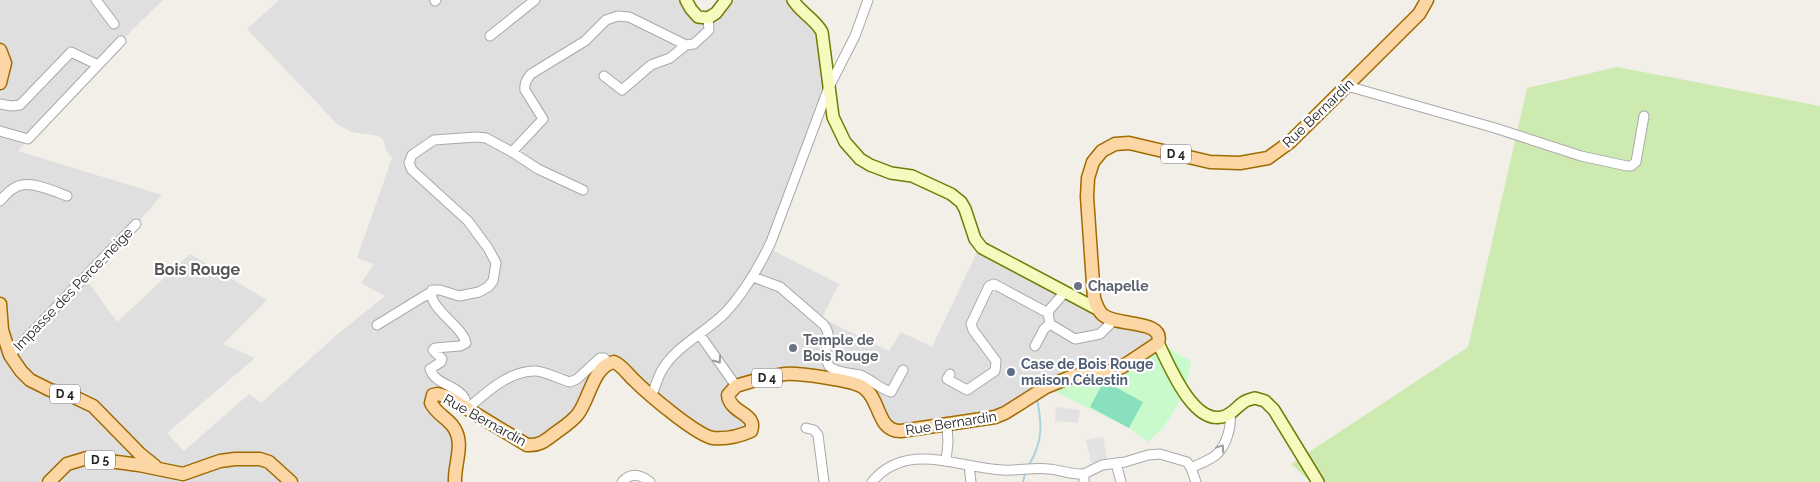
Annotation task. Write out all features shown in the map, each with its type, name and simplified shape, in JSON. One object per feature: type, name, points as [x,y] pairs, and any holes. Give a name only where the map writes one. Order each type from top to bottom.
[{"type":"main road","name":"Rue Bernardin","points":[[1099,310],[1094,298],[1087,197],[1088,178],[1093,162],[1102,151],[1115,144],[1129,143],[1210,162],[1240,163],[1268,158],[1290,142],[1347,86],[1419,14],[1427,0]]},
{"type":"main road","points":[[0,50],[6,63],[0,83]]},
{"type":"main road","name":"D 4","points":[[0,304],[2,330],[10,355],[21,371],[30,380],[50,390],[72,396],[93,406],[139,460],[184,474],[220,461],[260,459],[270,462],[291,482]]},
{"type":"main road","points":[[1099,310],[1106,317],[1114,320],[1157,330],[1160,337],[1158,343]]},
{"type":"main road","name":"Rue Bernardin","points":[[736,386],[787,374],[853,382],[865,388],[873,397],[884,424],[892,431],[902,432],[995,417],[1005,413],[1051,384],[1072,376],[1113,371],[1122,367],[1158,343]]},
{"type":"main road","name":"D 4","points":[[608,363],[614,362],[620,365],[633,379],[676,416],[711,437],[720,438],[746,433],[751,431],[753,427],[752,421],[731,406],[728,401],[728,395],[736,386]]},
{"type":"main road","name":"Rue Bernardin","points":[[455,482],[454,471],[460,447],[458,437],[455,429],[434,409],[431,403],[433,395],[438,394],[448,397],[527,445],[535,446],[576,416],[583,406],[598,373],[608,363]]},
{"type":"main road","name":"D 5","points":[[49,482],[68,464],[87,458],[139,460]]},
{"type":"street","points":[[96,0],[114,24]]},
{"type":"street","points":[[490,36],[535,0]]},
{"type":"street","points":[[686,0],[698,17],[708,18],[716,13],[726,0]]},
{"type":"street","points":[[793,0],[797,7],[822,32],[833,118],[846,142],[860,159],[882,171],[912,176],[952,194],[965,209],[975,239],[982,248],[1099,310]]},
{"type":"street","points":[[652,395],[663,368],[679,350],[725,313],[753,277],[768,249],[829,87],[855,36],[868,0]]},
{"type":"street","points":[[512,152],[543,119],[525,90],[526,79],[585,41],[606,20],[618,16],[629,17],[686,45]]},
{"type":"street","points":[[604,76],[622,90],[651,65],[670,58],[686,45],[694,44],[709,30],[708,18]]},
{"type":"street","points":[[0,131],[28,139],[120,42]]},
{"type":"street","points":[[0,104],[20,105],[71,52],[98,64]]},
{"type":"street","points":[[1347,86],[1495,128],[1581,156],[1627,166],[1631,166],[1636,162],[1644,116]]},
{"type":"street","points":[[378,325],[432,290],[435,289],[459,296],[479,292],[488,287],[493,281],[496,263],[488,248],[468,221],[412,170],[409,163],[412,155],[434,140],[486,138],[538,169],[583,190]]},
{"type":"street","points":[[0,201],[22,184],[38,186],[68,196]]},
{"type":"street","name":"Impasse des Perce-neige","points":[[10,355],[136,224]]},
{"type":"street","points":[[753,277],[780,287],[818,317],[828,331],[826,361],[830,367],[837,371],[867,378],[891,392],[903,370]]},
{"type":"street","points":[[950,374],[947,379],[967,390],[995,371],[996,361],[973,330],[971,324],[989,286],[994,284],[1048,314]]},
{"type":"street","points":[[431,292],[431,297],[465,338],[466,342],[460,346],[435,348],[433,350],[442,359],[441,362],[432,366],[430,369],[431,373],[442,382],[461,392],[465,399],[465,406]]},
{"type":"street","points":[[1065,292],[1050,308],[1048,314],[1050,324],[1076,339],[1100,334],[1114,320]]},
{"type":"street","points":[[1035,346],[1044,329],[1050,324]]},
{"type":"street","points":[[700,335],[736,386]]},
{"type":"street","points":[[1158,343],[1185,393],[1199,412],[1209,417],[1221,418],[1230,414],[1244,402],[1255,398],[1265,401],[1274,410],[1318,482]]},
{"type":"street","points":[[465,406],[506,379],[524,372],[543,372],[570,382],[600,358],[604,358],[608,363]]},
{"type":"street","points":[[1192,468],[1216,455],[1224,444],[1231,421],[1230,414]]},
{"type":"street","points":[[946,425],[948,442],[946,461]]},
{"type":"street","points":[[806,428],[814,430],[818,435],[824,482]]},
{"type":"street","points":[[872,482],[885,470],[902,461],[911,459],[946,461],[969,466],[1010,470],[1049,469],[1084,478],[1099,465],[1136,460],[1148,455],[1160,454],[1187,462],[1192,468],[1196,482]]},
{"type":"street","points":[[1116,463],[1121,482]]},
{"type":"street","points":[[969,466],[971,482]]},
{"type":"street","points":[[622,482],[626,477],[638,475],[650,482]]},
{"type":"shaded area","points":[[0,0],[163,0],[132,30],[18,151],[162,195],[87,280],[117,322],[190,254],[267,300],[223,344],[255,358],[167,433],[184,451],[249,394],[261,403],[339,333],[385,296],[361,283],[374,264],[357,258],[392,158],[386,150],[384,141],[379,136],[352,132],[338,125],[247,29],[279,0],[686,0],[708,18],[726,0],[793,0],[819,27],[829,87],[768,248],[839,284],[822,318],[889,351],[901,332],[932,347],[980,246],[1160,337],[1122,367],[1086,373],[1005,413],[895,432],[865,388],[787,374],[728,395],[753,427],[711,437],[609,363],[583,406],[535,446],[463,405],[432,399],[455,429],[455,482],[0,482]]},
{"type":"shaded area","points":[[1056,407],[1080,410],[1078,423],[1055,421]]},
{"type":"shaded area","points":[[1103,437],[1107,459],[1091,463],[1086,440]]},
{"type":"green space","points":[[1617,67],[1820,106],[1820,482],[1311,482],[1291,464],[1468,347],[1527,88]]},
{"type":"green space","points":[[1158,343],[1191,361],[1185,393],[1163,428],[1148,442],[1131,429],[1046,387],[1113,371]]},
{"type":"green space","points":[[1104,381],[1143,402],[1129,428],[1090,407]]},
{"type":"waterway","points":[[1030,463],[1037,447],[1040,432],[1037,399]]},
{"type":"waterway","points":[[1023,482],[1025,474]]},
{"type":"place","name":"Chapelle","points":[[1078,286]]},
{"type":"place","name":"Temple de Bois Rouge","points":[[793,348]]},
{"type":"place","name":"Case de Bois Rouge maison Célestin","points":[[1011,372]]},
{"type":"district","name":"Bois Rouge","points":[[197,269]]}]
